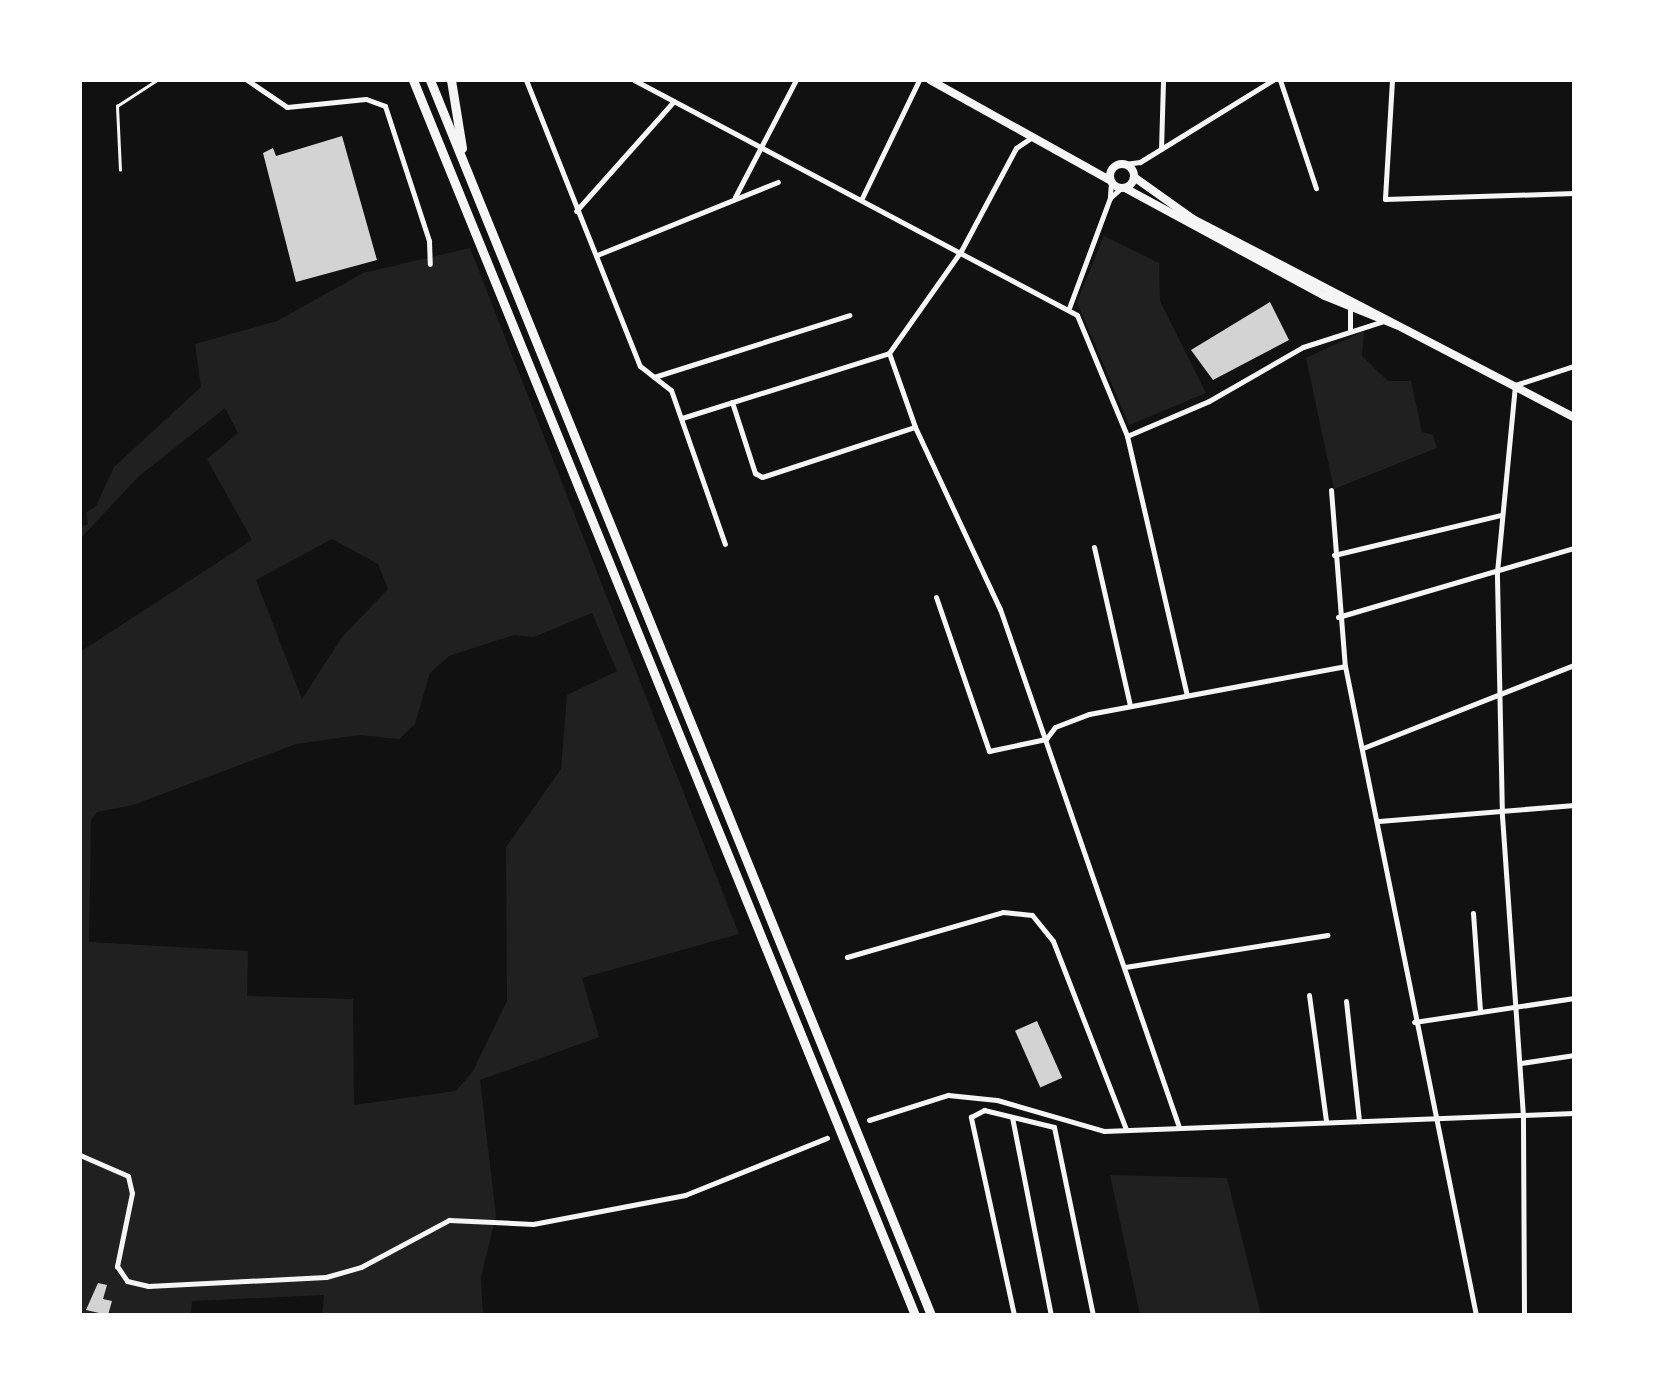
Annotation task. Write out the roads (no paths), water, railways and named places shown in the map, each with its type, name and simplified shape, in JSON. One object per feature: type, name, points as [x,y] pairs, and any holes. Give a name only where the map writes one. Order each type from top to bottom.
[{"type":"highway","points":[[413,80],[915,1315]]},
{"type":"highway","points":[[430,80],[931,1315]]},
{"type":"highway","points":[[452,80],[465,166]]},
{"type":"main road","points":[[930,80],[1350,308],[1400,326]]},
{"type":"main road","points":[[1093,166],[1112,168],[1124,164],[1193,219],[1574,417]]},
{"type":"main road","points":[[1110,181],[1112,168]]},
{"type":"main road","points":[[1123,188],[1133,175]]},
{"type":"street","points":[[247,80],[287,106],[366,99],[385,106],[429,241],[430,264]]},
{"type":"street","points":[[526,80],[640,366],[672,390],[724,544]]},
{"type":"street","points":[[634,80],[1069,308],[1126,436],[1187,695]]},
{"type":"street","points":[[734,199],[796,80]]},
{"type":"street","points":[[861,199],[919,80]]},
{"type":"street","points":[[1161,150],[1163,80]]},
{"type":"street","points":[[1124,164],[1140,162],[1272,80]]},
{"type":"street","points":[[1280,80],[1316,188]]},
{"type":"street","points":[[1392,80],[1385,199],[1574,193]]},
{"type":"street","points":[[576,210],[674,101]]},
{"type":"street","points":[[682,418],[889,353],[961,251],[1016,148],[1036,136]]},
{"type":"street","points":[[1133,175],[1140,162]]},
{"type":"street","points":[[1069,308],[1110,198],[1110,181]]},
{"type":"street","points":[[597,255],[778,182]]},
{"type":"street","points":[[1110,198],[1123,188]]},
{"type":"street","points":[[1350,308],[1350,331]]},
{"type":"street","points":[[651,378],[848,315]]},
{"type":"street","points":[[1126,436],[1350,331],[1382,322]]},
{"type":"street","points":[[889,353],[915,427],[975,554],[1046,738],[1179,1127]]},
{"type":"street","points":[[1524,1315],[1523,1116],[1502,809],[1497,572],[1500,515],[1514,385],[1574,366]]},
{"type":"street","points":[[732,402],[755,473],[762,477],[915,427]]},
{"type":"street","points":[[1330,490],[1344,666],[1379,821],[1414,1022],[1476,1315]]},
{"type":"street","points":[[1334,555],[1500,515]]},
{"type":"street","points":[[1094,546],[1130,706]]},
{"type":"street","points":[[1338,617],[1574,548]]},
{"type":"street","points":[[936,597],[984,749],[1007,752],[1046,738],[1055,727],[1130,706],[1344,666]]},
{"type":"street","points":[[1362,748],[1574,665]]},
{"type":"street","points":[[1379,821],[1574,805]]},
{"type":"street","points":[[846,957],[1003,912],[1032,915],[1053,941],[1126,1130]]},
{"type":"street","points":[[1473,913],[1480,1011]]},
{"type":"street","points":[[1124,968],[1328,935]]},
{"type":"street","points":[[1309,995],[1326,1120]]},
{"type":"street","points":[[1414,1022],[1574,998]]},
{"type":"street","points":[[1346,1001],[1359,1121]]},
{"type":"street","points":[[1520,1063],[1574,1055]]},
{"type":"street","points":[[869,1120],[948,1095],[997,1100],[1056,1124]]},
{"type":"street","points":[[1014,1315],[971,1118],[979,1110],[1056,1124],[1126,1130],[1574,1113]]},
{"type":"street","points":[[1012,1117],[1052,1315]]},
{"type":"street","points":[[1056,1124],[1093,1315]]},
{"type":"street","points":[[80,1155],[128,1176],[132,1193],[117,1266],[121,1277],[148,1286],[326,1277],[361,1267],[449,1220],[533,1224],[685,1195],[827,1138]]},
{"type":"lane","points":[[120,170],[117,106],[157,80]]}]
